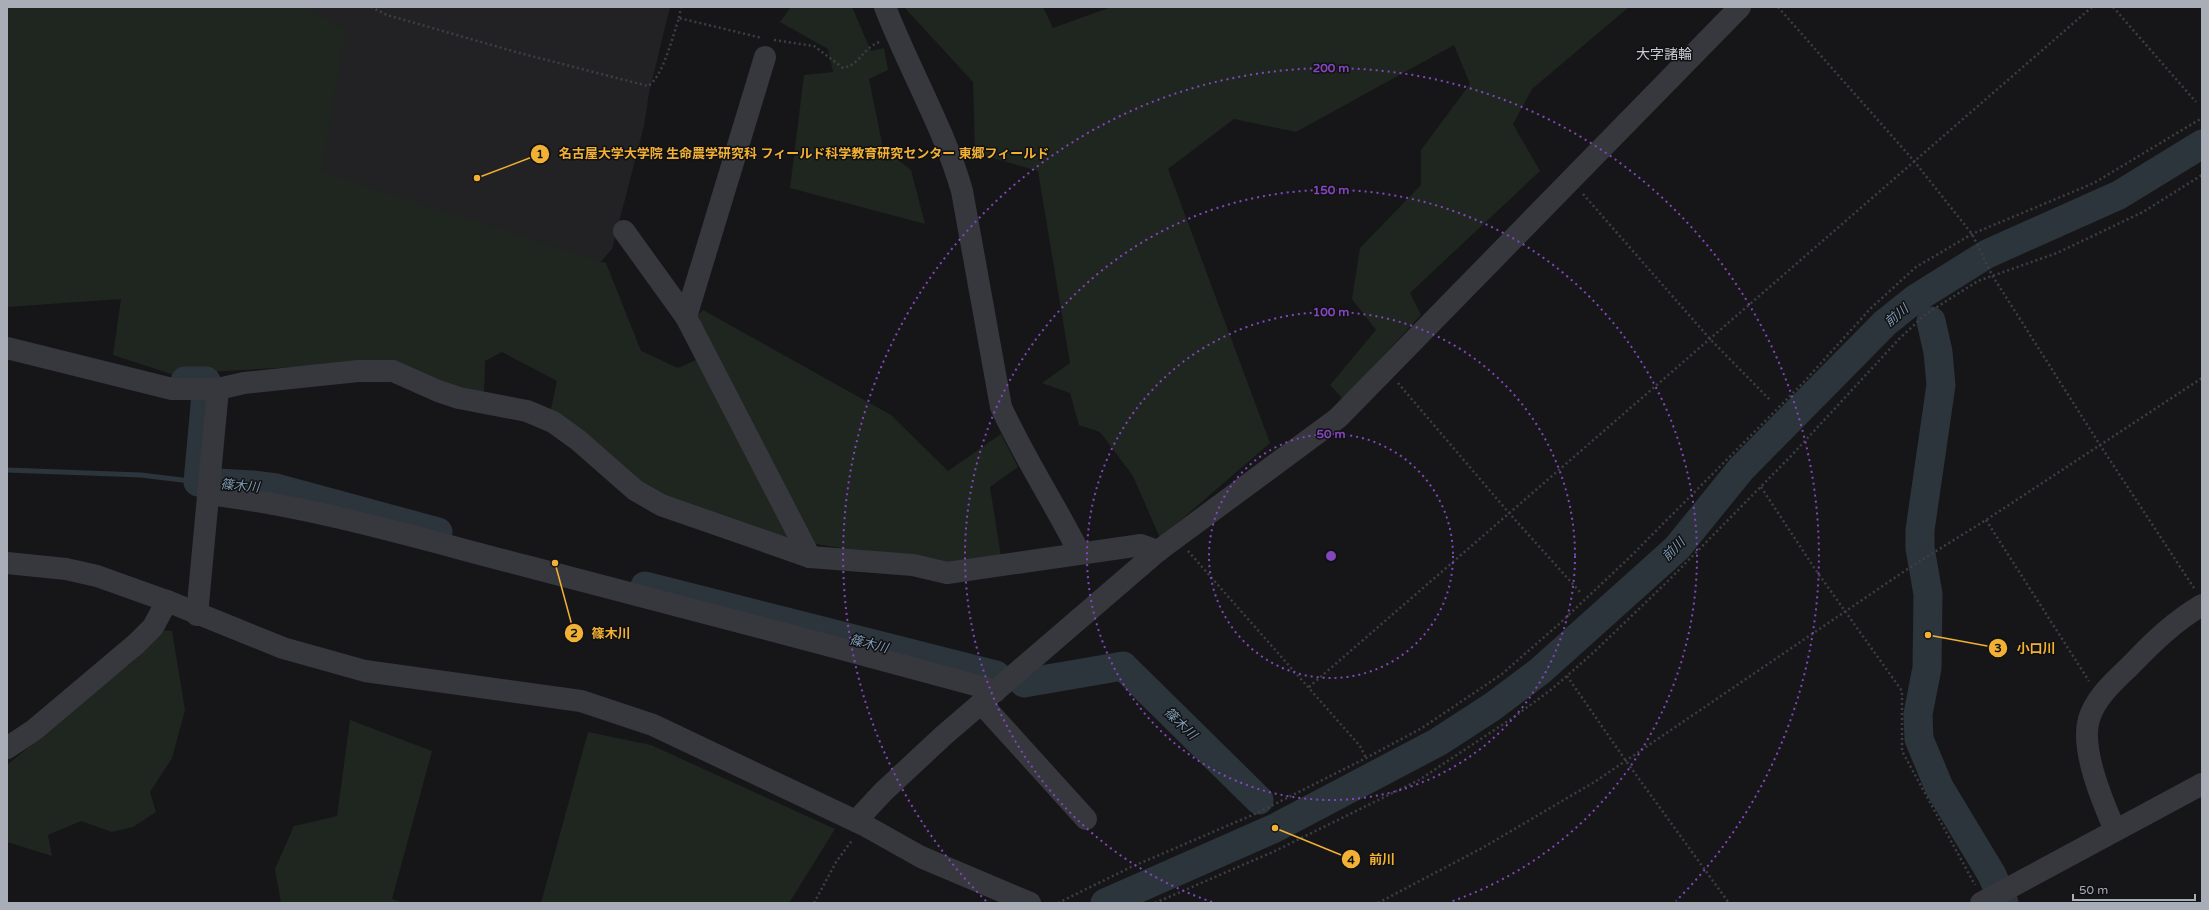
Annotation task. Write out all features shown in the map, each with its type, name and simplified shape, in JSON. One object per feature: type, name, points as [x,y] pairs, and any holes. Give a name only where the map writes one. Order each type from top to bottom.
[{"type":"street","points":[[885,7],[896,36],[954,162],[962,191],[1001,406],[1013,432],[1056,507],[1079,552]]},
{"type":"street","points":[[860,823],[883,792],[988,698],[1158,551],[1338,418],[1740,7]]},
{"type":"street","points":[[686,317],[765,57]]},
{"type":"street","points":[[624,231],[686,317],[810,557]]},
{"type":"street","points":[[7,348],[172,389],[218,389],[244,383],[358,371],[393,371],[438,391],[459,398],[527,411],[553,422],[578,440],[634,490],[661,505],[810,557],[913,565],[947,573],[1043,560],[1079,552],[1141,545],[1158,551]]},
{"type":"street","points":[[197,615],[202,539],[218,389]]},
{"type":"street","points":[[208,494],[257,500],[486,556],[986,688],[988,698],[1086,819]]},
{"type":"street","points":[[7,563],[66,569],[97,576],[167,601],[197,615],[283,648],[365,671],[581,701],[653,725],[860,823],[921,856],[1030,903]]},
{"type":"street","points":[[2115,830],[2102,799],[2089,752],[2089,719],[2102,695],[2150,645],[2200,599]]},
{"type":"street","points":[[7,748],[34,730],[136,644],[153,627],[167,601]]},
{"type":"street","points":[[1983,902],[2202,784]]},
{"type":"path","points":[[371,7],[387,15],[516,52],[648,86],[654,83],[661,69],[679,18],[681,7]]},
{"type":"path","points":[[1778,7],[1914,160],[1972,234],[1992,275],[2200,599]]},
{"type":"path","points":[[1309,687],[2092,7]]},
{"type":"path","points":[[2113,7],[2196,102]]},
{"type":"path","points":[[679,18],[724,30],[814,46],[844,68],[852,66],[858,61],[869,46],[896,36]]},
{"type":"path","points":[[1058,903],[1129,868],[1257,813],[1422,728],[1513,664],[1630,557],[1802,384],[1871,308],[1896,283],[1916,267],[1972,234],[2094,183],[2202,118]]},
{"type":"path","points":[[1155,903],[1275,850],[1419,780],[1514,717],[1567,676],[1668,580],[1761,487],[1899,339],[1926,314],[1978,281],[2057,253],[2143,212],[2202,175]]},
{"type":"path","points":[[1571,180],[1710,339],[1770,401]]},
{"type":"path","points":[[1386,369],[1509,513],[1580,592]]},
{"type":"path","points":[[1378,903],[1491,843],[1626,761],[1912,566],[1986,520],[2202,378]]},
{"type":"path","points":[[1761,487],[1815,569],[1847,611],[1902,691],[1902,752],[1983,902]]},
{"type":"path","points":[[1986,520],[2094,689],[2102,695]]},
{"type":"path","points":[[1177,538],[1360,746],[1366,758]]},
{"type":"path","points":[[1567,676],[1626,761],[1729,903]]},
{"type":"path","points":[[814,903],[836,862],[860,823]]},
{"type":"shaded area","points":[[7,7],[304,7],[346,29],[322,172],[606,263],[641,351],[678,368],[709,354],[692,321],[703,310],[891,415],[948,471],[1001,434],[1018,467],[990,487],[1001,557],[948,566],[763,535],[652,492],[551,409],[557,381],[502,352],[485,361],[484,394],[438,384],[386,362],[171,374],[113,355],[121,299],[7,307]]},
{"type":"shaded area","points":[[160,7],[670,7],[649,93],[644,126],[612,249],[583,282],[326,206],[320,150]]},
{"type":"shaded area","points":[[791,7],[852,7],[871,51],[884,48],[888,70],[869,79],[883,148],[911,170],[925,224],[790,188],[804,75],[833,72],[828,49],[780,22]]},
{"type":"shaded area","points":[[904,7],[1043,7],[1053,28],[1111,7],[1629,7],[1532,89],[1513,124],[1540,171],[1410,293],[1421,315],[1343,399],[1330,385],[1376,330],[1352,299],[1360,248],[1421,185],[1421,150],[1470,84],[1454,45],[1296,132],[1234,119],[1168,169],[1270,443],[1160,538],[1133,476],[1100,432],[1079,425],[1070,393],[1042,383],[1070,363],[1038,171],[975,153],[973,82]]},
{"type":"shaded area","points":[[159,630],[172,631],[185,710],[172,758],[150,792],[156,812],[133,827],[112,832],[81,821],[48,835],[52,856],[7,842],[7,765],[137,658]]},
{"type":"shaded area","points":[[350,720],[432,751],[392,899],[404,903],[281,903],[275,869],[294,826],[337,816]]},
{"type":"shaded area","points":[[588,732],[651,745],[835,829],[789,903],[541,903]]},
{"type":"waterway","name":"前川","points":[[1105,903],[1275,828],[1438,742],[1492,707],[1540,671],[1677,548],[1741,469],[1885,323],[1915,299],[1987,254],[2119,195],[2202,144]]},
{"type":"waterway","points":[[1931,321],[1938,352],[1941,385],[1920,530],[1920,548],[1928,594],[1927,668],[1918,714],[1919,739],[1939,787],[1992,875],[2004,903]]},
{"type":"waterway","name":"篠木川","points":[[185,381],[206,381],[207,383],[198,482],[253,485],[276,488],[438,532]]},
{"type":"waterway","points":[[7,470],[141,475],[198,482]]},
{"type":"waterway","name":"篠木川","points":[[645,586],[996,675]]},
{"type":"waterway","name":"篠木川","points":[[1024,683],[1123,666],[1259,800]]},
{"type":"place","name":"名古屋大学大学院 生命農学研究科 フィールド科学教育研究センター 東郷フィールド","points":[[477,178]]},
{"type":"place","name":"篠木川","points":[[555,563]]},
{"type":"place","name":"小口川","points":[[1928,635]]},
{"type":"place","name":"前川","points":[[1275,828]]},
{"type":"district","name":"大字諸輪","points":[[1664,54]]}]
